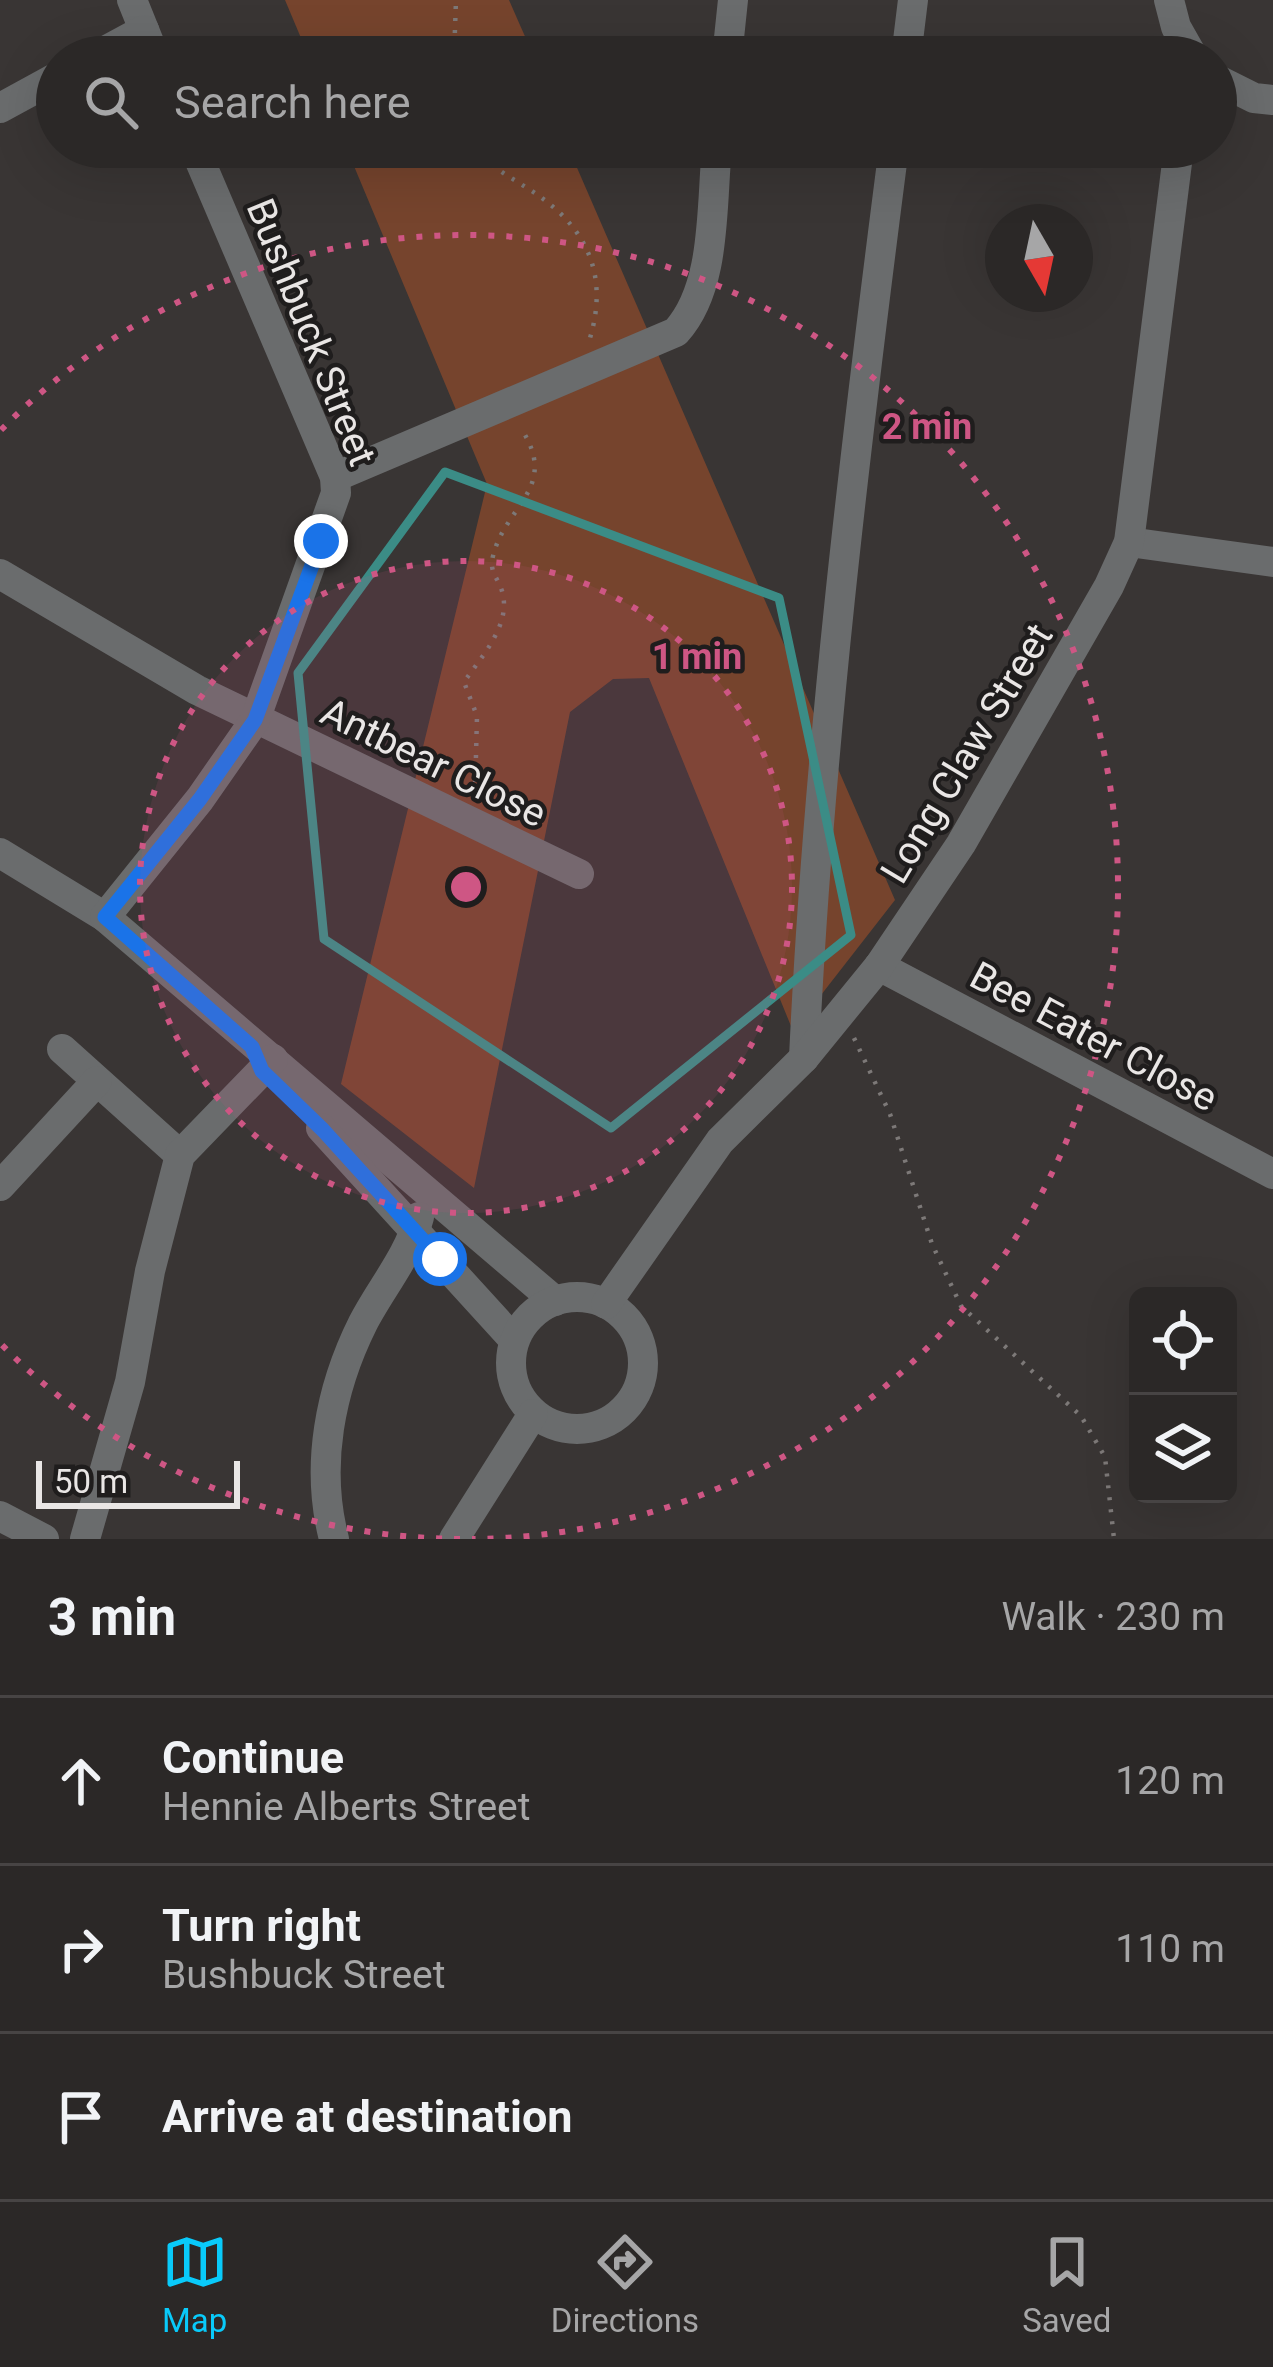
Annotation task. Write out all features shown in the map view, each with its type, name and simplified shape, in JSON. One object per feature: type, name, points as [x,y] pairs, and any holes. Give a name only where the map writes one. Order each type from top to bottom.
[{"type":"street","points":[[132,0],[147,36]]},
{"type":"street","points":[[730,36],[734,0]]},
{"type":"street","points":[[909,36],[913,0]]},
{"type":"street","points":[[1169,0],[1183,36]]},
{"type":"street","points":[[0,108],[36,88]]},
{"type":"street","points":[[1237,90],[1273,100]]},
{"type":"street","name":"Bushbuck Street","points":[[105,917],[200,799],[255,720],[325,530],[335,477],[203,168]]},
{"type":"street","points":[[335,477],[671,336],[693,311],[702,286],[715,168]]},
{"type":"street","points":[[804,1058],[810,923],[838,630],[893,168]]},
{"type":"street","name":"Long Claw Street","points":[[606,1304],[720,1141],[804,1058],[879,966],[961,844],[1083,635],[1129,542],[1176,168]]},
{"type":"street","points":[[1129,542],[1273,562]]},
{"type":"street","name":"Antbear Close","points":[[0,574],[255,720],[579,874]]},
{"type":"street","points":[[0,854],[105,917],[262,1059],[555,1301]]},
{"type":"street","name":"Bee Eater Close","points":[[879,966],[1273,1174]]},
{"type":"street","points":[[62,1049],[180,1155]]},
{"type":"street","points":[[85,1539],[130,1382],[150,1271],[180,1155],[262,1059]]},
{"type":"street","points":[[262,1059],[514,1340]]},
{"type":"street","points":[[0,1186],[97,1081]]},
{"type":"street","points":[[334,1539],[326,1460],[332,1406],[362,1325],[416,1232],[425,1194]]},
{"type":"street","points":[[572,1297],[606,1304],[620,1313],[639,1341],[643,1358],[637,1392],[614,1418],[599,1426],[565,1428],[533,1414],[514,1385],[514,1340],[526,1320],[555,1301],[572,1297]]},
{"type":"street","points":[[454,1539],[533,1414]]},
{"type":"street","points":[[0,1516],[44,1539]]},
{"type":"path","points":[[455,36],[456,0]]},
{"type":"path","points":[[497,168],[572,220],[587,248],[599,285],[590,338],[598,368]]},
{"type":"path","points":[[474,827],[477,716],[464,682],[503,620],[502,592],[490,569],[495,548],[534,478],[537,460],[507,405]]},
{"type":"path","points":[[842,1012],[890,1114],[932,1244],[962,1306],[1082,1416],[1105,1456],[1114,1539]]},
{"type":"highlighted area","points":[[445,472],[779,598],[851,935],[611,1128],[324,939],[298,673]]},
{"type":"shaded area","points":[[285,0],[509,0],[525,36],[300,36]]},
{"type":"shaded area","points":[[355,168],[577,168],[895,900],[793,1031],[649,678],[613,679],[570,712],[474,1188],[341,1084],[487,484]]},
{"type":"route","points":[[321,541],[255,720],[200,799],[105,917],[252,1047],[262,1071],[323,1130],[440,1259]]}]
